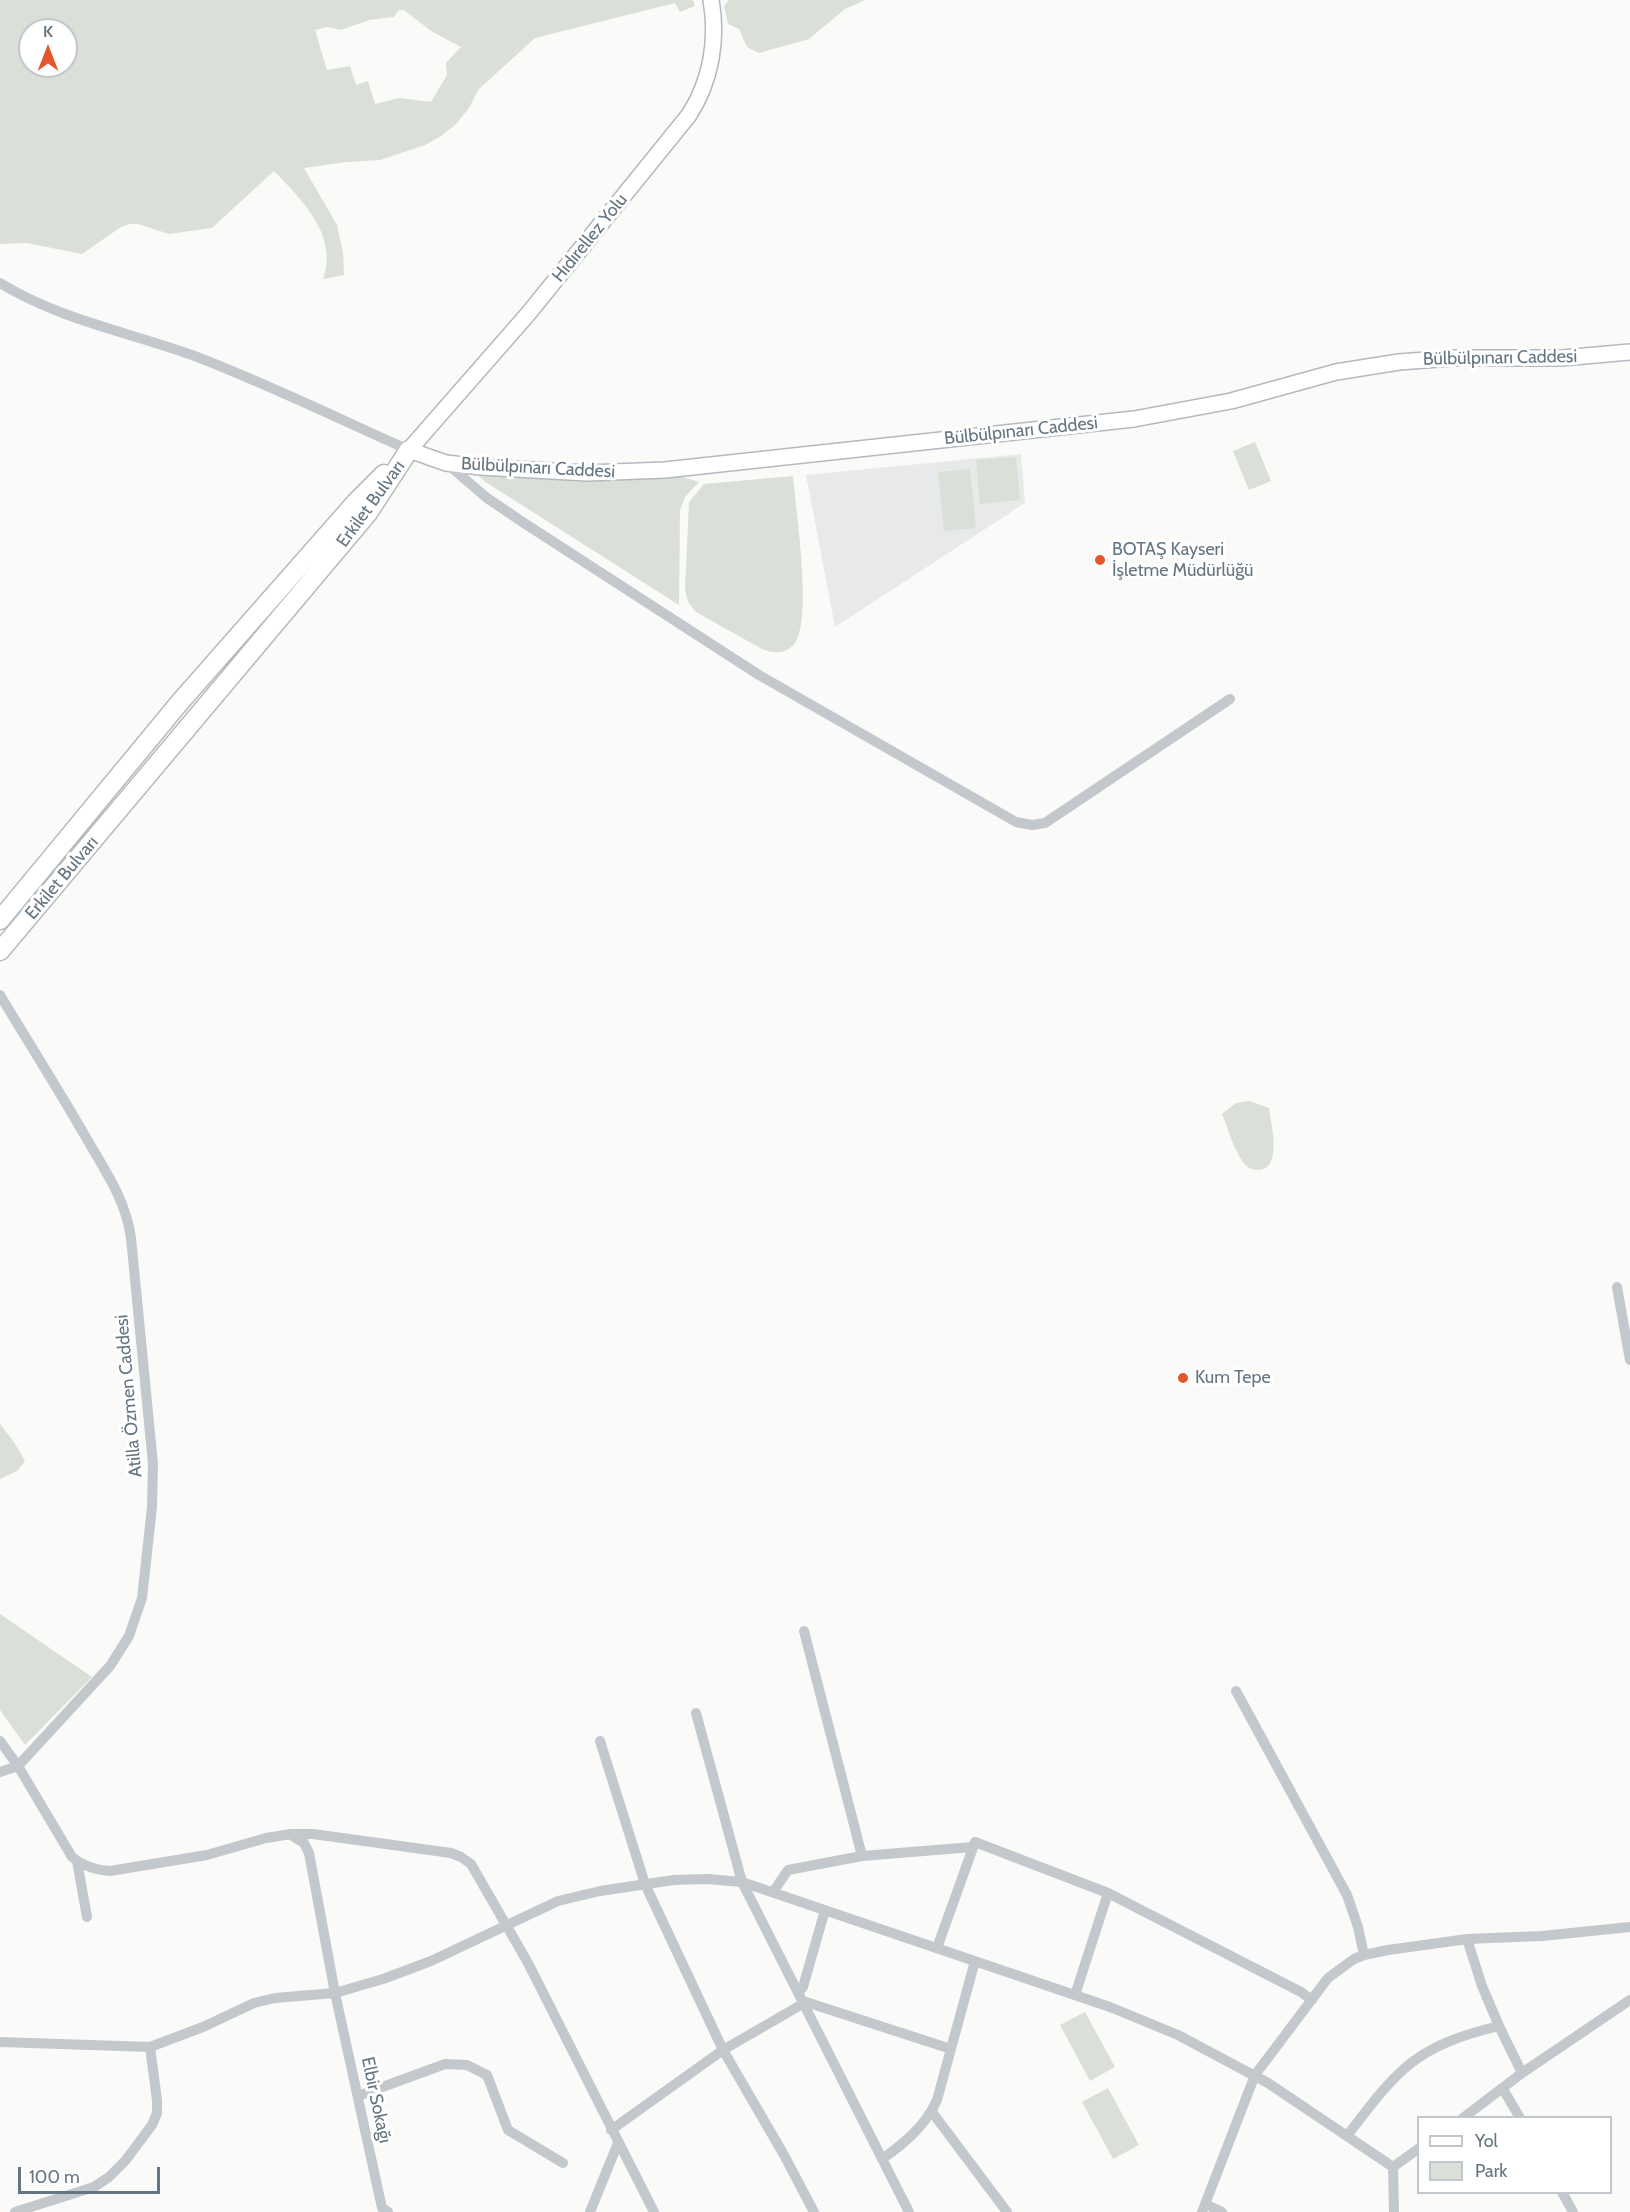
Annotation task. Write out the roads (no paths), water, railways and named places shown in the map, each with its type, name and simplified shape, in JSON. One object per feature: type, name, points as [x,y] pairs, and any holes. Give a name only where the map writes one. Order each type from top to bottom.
[{"type":"main road","name":"Erkilet Bulvarı","points":[[0,920],[180,702],[356,502],[410,450]]},
{"type":"main road","name":"Erkilet Bulvarı","points":[[0,951],[368,513],[410,450]]},
{"type":"street","name":"Hıdırellez Yolu","points":[[410,450],[528,314],[689,115],[703,90],[713,50],[711,0]]},
{"type":"street","points":[[0,283],[52,309],[225,368],[410,450]]},
{"type":"street","name":"Bülbülpınarı Caddesi","points":[[410,450],[446,463],[503,469],[587,473],[645,471],[1134,419],[1231,401],[1336,372],[1399,362],[1452,358],[1562,358],[1630,352]]},
{"type":"street","points":[[446,463],[487,498],[759,675],[1016,822],[1032,825],[1045,823],[1230,699]]},
{"type":"street","name":"Atilla Özmen Caddesi","points":[[0,994],[80,1127],[119,1196],[126,1214],[131,1238],[153,1464],[147,1566],[134,1627],[101,1676],[18,1766],[0,1772]]},
{"type":"street","points":[[1617,1287],[1630,1360]]},
{"type":"street","points":[[804,1631],[862,1856]]},
{"type":"street","points":[[1236,1691],[1347,1895],[1358,1926],[1364,1955]]},
{"type":"street","points":[[696,1713],[742,1882],[909,2212]]},
{"type":"street","points":[[0,1741],[18,1766],[72,1857],[89,1867],[110,1871],[207,1855],[266,1838],[291,1834],[313,1834],[456,1854],[471,1864],[508,1925],[654,2212]]},
{"type":"street","points":[[600,1741],[645,1884],[723,2050],[814,2212]]},
{"type":"street","name":"Elbir Sokağı","points":[[291,1834],[304,1843],[309,1853],[335,1993],[382,2208],[388,2212]]},
{"type":"street","points":[[937,1948],[975,1842],[1108,1893],[1312,2000]]},
{"type":"street","points":[[773,1892],[788,1869],[862,1856],[973,1847]]},
{"type":"street","points":[[77,1861],[87,1917]]},
{"type":"street","points":[[0,2042],[150,2047],[203,2028],[254,2003],[275,1998],[335,1993],[406,1971],[558,1901],[600,1891],[691,1879],[742,1882],[1075,1995],[1178,2035],[1255,2075],[1296,2100],[1393,2167]]},
{"type":"street","points":[[1075,1995],[1108,1893]]},
{"type":"street","points":[[611,2130],[800,1998],[825,1910]]},
{"type":"street","points":[[1222,2212],[1203,2208],[1255,2075],[1328,1978],[1344,1965],[1364,1955],[1467,1939],[1542,1936],[1630,1927]]},
{"type":"street","points":[[1467,1939],[1482,1986],[1522,2073]]},
{"type":"street","points":[[882,2159],[906,2140],[932,2112],[975,1961]]},
{"type":"street","points":[[800,1998],[951,2049]]},
{"type":"street","points":[[1466,2116],[1522,2073],[1630,2000]]},
{"type":"street","points":[[1347,2136],[1381,2091],[1413,2060],[1456,2037],[1499,2026]]},
{"type":"street","points":[[15,2212],[34,2209],[85,2191],[102,2182],[125,2161],[152,2125],[158,2106],[150,2047]]},
{"type":"street","points":[[358,2096],[445,2064],[473,2067],[487,2075],[508,2130],[563,2163]]},
{"type":"street","points":[[1503,2089],[1519,2116]]},
{"type":"street","points":[[932,2112],[1007,2212]]},
{"type":"street","points":[[590,2212],[618,2143]]},
{"type":"street","points":[[1393,2167],[1417,2150]]},
{"type":"street","points":[[1393,2167],[1394,2212]]},
{"type":"street","points":[[1563,2194],[1573,2212]]},
{"type":"place","name":"BOTAŞ Kayseri İşletme Müdürlüğü","points":[[1100,560]]},
{"type":"place","name":"Kum Tepe","points":[[1183,1378]]}]
